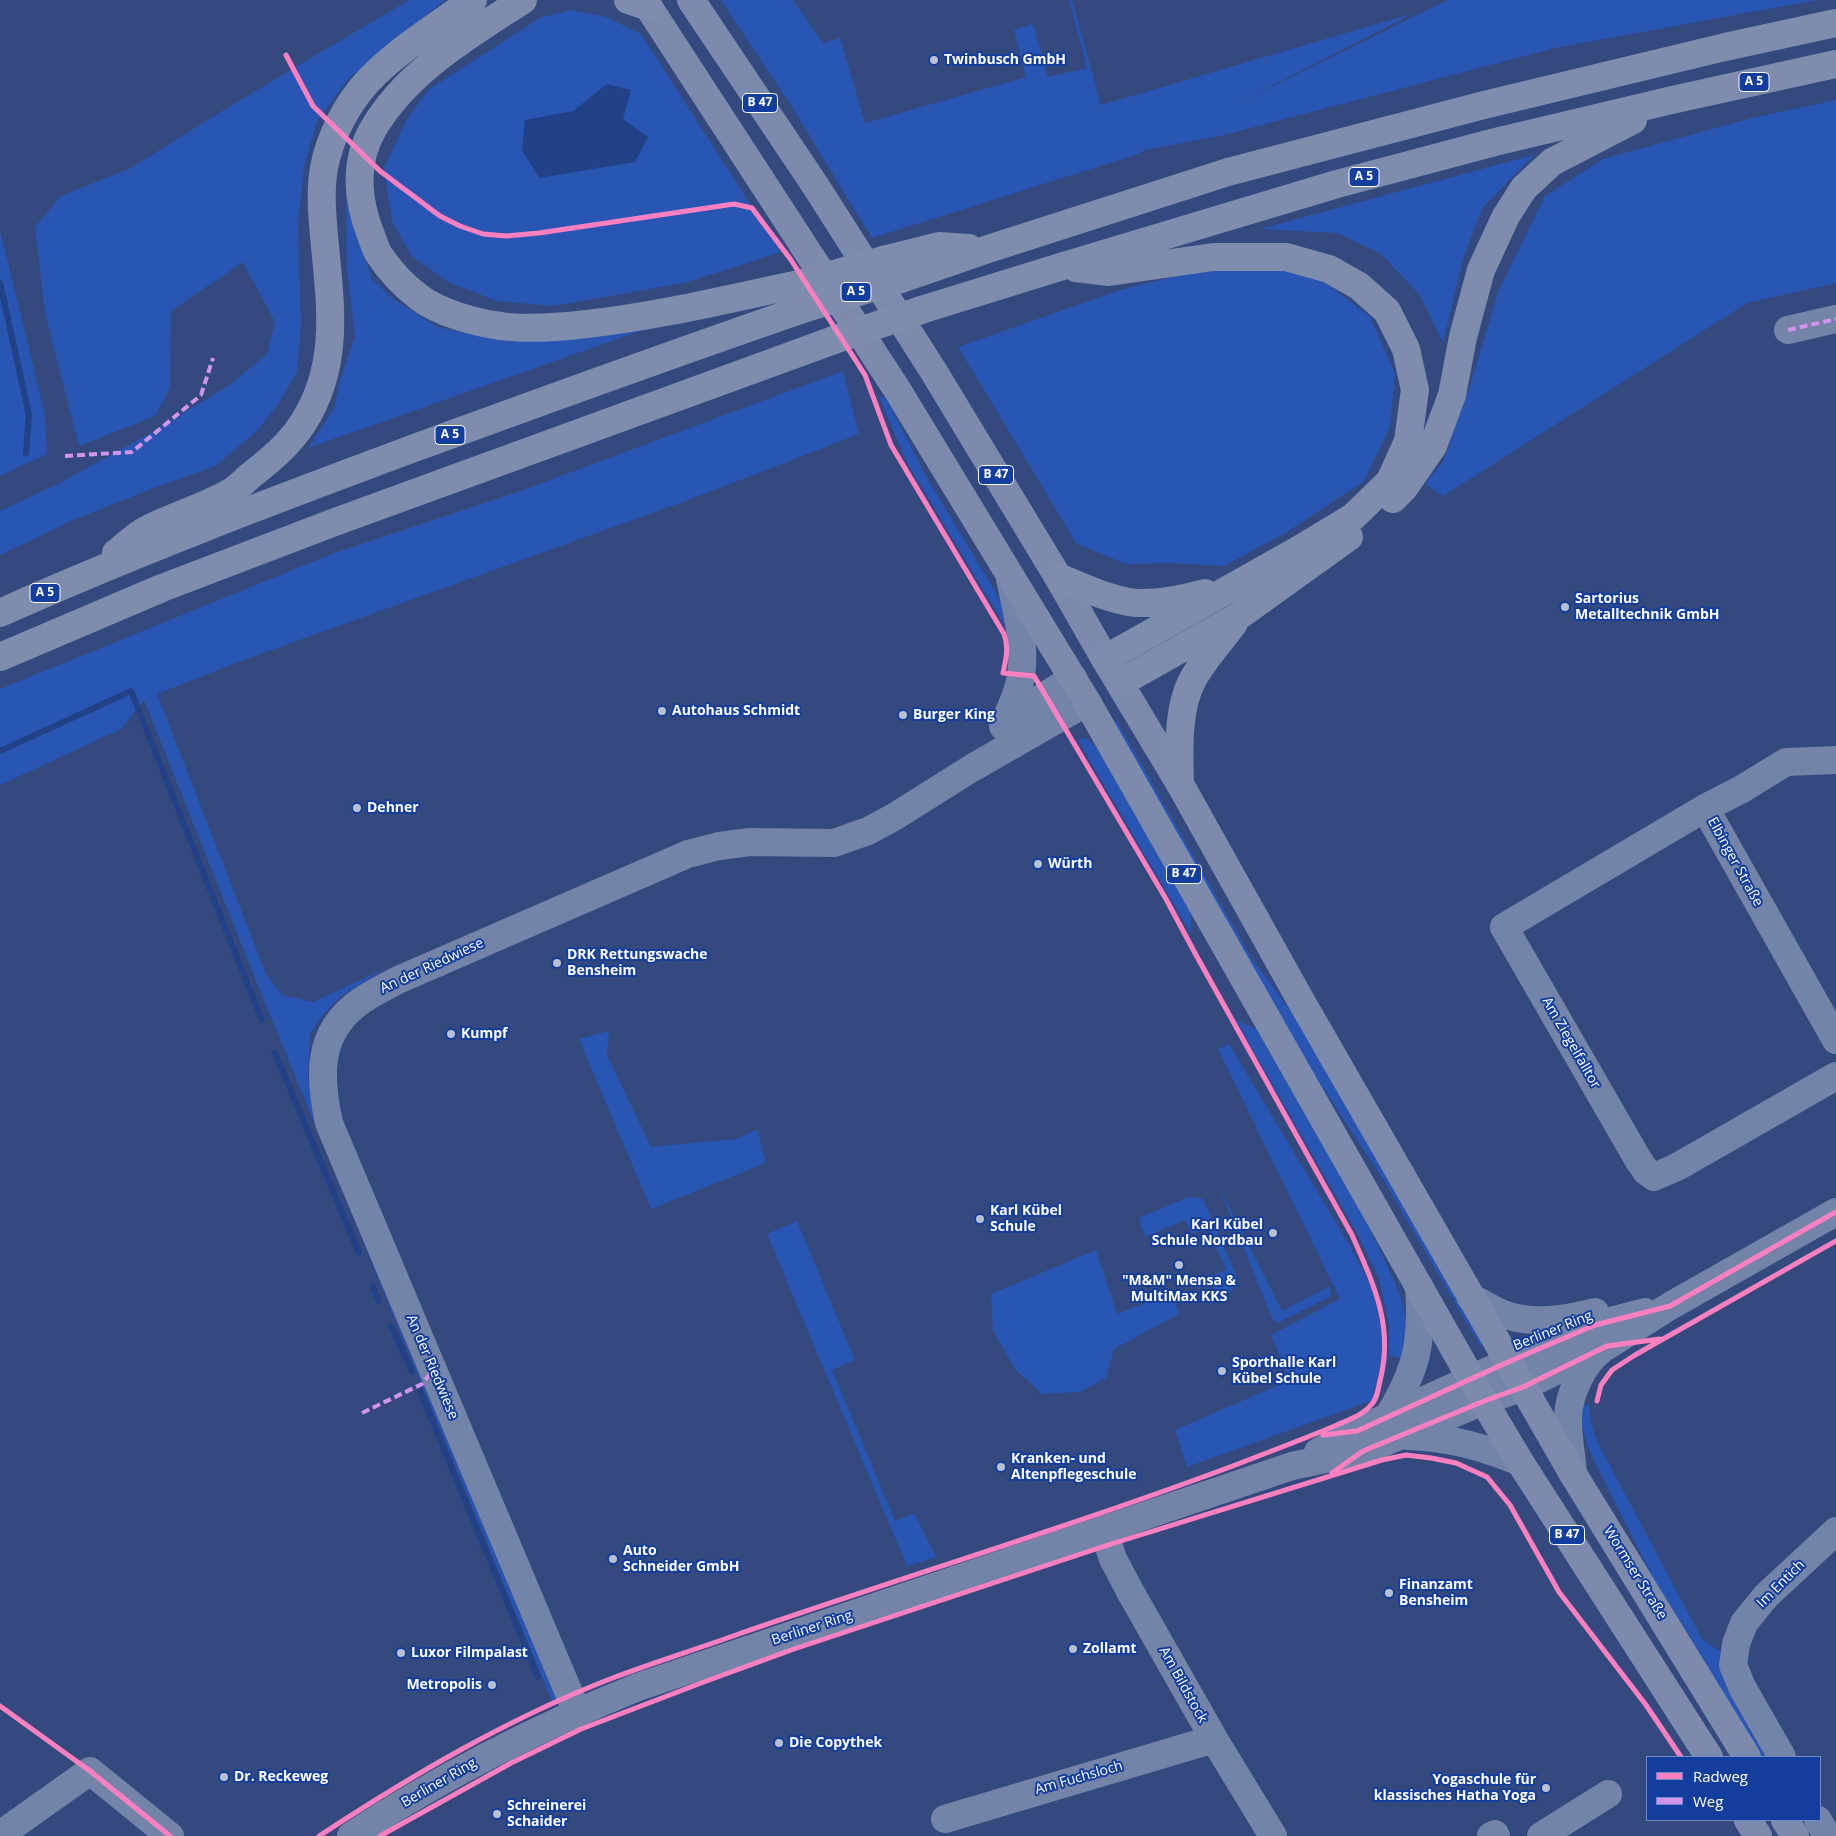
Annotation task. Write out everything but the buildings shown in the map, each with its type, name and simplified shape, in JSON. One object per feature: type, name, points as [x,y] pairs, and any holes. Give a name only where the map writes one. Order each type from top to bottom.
[{"type":"highway","points":[[90,572],[145,531],[230,492],[278,454],[303,424],[315,402],[325,374],[330,352],[332,325],[322,212],[322,185],[324,167],[332,140],[352,101],[368,80],[389,62],[473,0]]},
{"type":"highway","points":[[523,0],[441,55],[415,76],[394,99],[373,128],[360,164],[359,184],[363,215],[377,251],[398,279],[422,300],[462,318],[503,327],[561,327],[635,319],[805,295],[894,269],[938,246],[985,250],[1228,172],[1494,103],[1836,23]]},
{"type":"highway","name":"A 5","points":[[0,657],[162,588],[335,522],[921,310],[1060,266],[1338,184],[1495,142],[1836,64]]},
{"type":"highway","points":[[1120,684],[1239,616],[1325,556],[1369,522],[1404,488],[1433,446],[1452,395],[1463,337],[1481,270],[1506,216],[1524,188],[1552,162],[1672,100]]},
{"type":"highway","points":[[1060,266],[1109,272],[1212,257],[1286,257],[1329,269],[1359,286],[1387,312],[1406,349],[1415,390],[1408,441],[1390,481],[1353,516],[1300,549],[1105,660]]},
{"type":"highway","name":"A 5","points":[[0,613],[90,572],[288,495],[612,375],[805,295]]},
{"type":"highway","points":[[1058,578],[1135,603],[1183,598],[1231,587]]},
{"type":"highway","points":[[1180,784],[1179,756],[1185,699],[1193,679],[1239,616]]},
{"type":"main road","name":"B 47","points":[[690,0],[809,177],[934,372],[1058,578],[1180,784],[1523,1387]]},
{"type":"main road","name":"B 47","points":[[640,2],[898,391],[1009,572],[1087,702],[1520,1462],[1708,1756]]},
{"type":"main road","points":[[1072,678],[1105,660]]},
{"type":"main road","points":[[1087,702],[1120,684]]},
{"type":"main road","name":"Wormser Straße","points":[[1523,1387],[1573,1474],[1746,1756]]},
{"type":"main road","points":[[1749,1821],[1758,1836]]},
{"type":"main road","points":[[1787,1821],[1795,1836]]},
{"type":"street","points":[[1788,330],[1836,319]]},
{"type":"street","name":"An der Riedwiese","points":[[972,768],[1003,726],[1014,700],[1021,674],[1019,621],[1009,572]]},
{"type":"street","name":"An der Riedwiese","points":[[1003,726],[1072,678]]},
{"type":"street","name":"An der Riedwiese","points":[[577,1712],[329,1123],[323,1094],[322,1064],[330,1039],[346,1014],[360,1002],[398,980],[688,854],[719,846],[750,842],[834,843],[868,831],[1087,702]]},
{"type":"street","name":"Elbinger Straße","points":[[1836,760],[1786,762],[1742,789],[1705,808],[1836,1040]]},
{"type":"street","name":"Am Ziegelfalltor","points":[[1705,808],[1504,927],[1639,1161],[1646,1171],[1654,1177],[1677,1167],[1836,1076]]},
{"type":"street","name":"Berliner Ring","points":[[1478,1389],[1523,1387],[1607,1346],[1670,1306],[1836,1212]]},
{"type":"street","points":[[1419,1286],[1421,1315],[1419,1345],[1396,1426],[1458,1441],[1520,1462]]},
{"type":"street","points":[[1471,1298],[1507,1315],[1547,1321],[1569,1318],[1628,1303],[1670,1306]]},
{"type":"street","name":"Berliner Ring","points":[[351,1836],[437,1782],[503,1747],[577,1712],[638,1687],[1292,1466],[1363,1451],[1396,1426],[1478,1389],[1508,1362],[1595,1325],[1670,1306]]},
{"type":"street","points":[[1573,1474],[1568,1416],[1573,1393],[1592,1357],[1607,1346]]},
{"type":"street","name":"Am Bildstock","points":[[1103,1529],[1113,1559],[1214,1739],[1273,1836]]},
{"type":"street","name":"Im Entich","points":[[1781,1756],[1742,1687],[1733,1665],[1736,1644],[1744,1623],[1766,1596],[1836,1531]]},
{"type":"street","name":"Am Fuchsloch","points":[[944,1818],[1214,1739]]},
{"type":"street","points":[[0,1836],[90,1771],[170,1836]]},
{"type":"street","points":[[1542,1836],[1608,1794]]},
{"type":"street","points":[[1819,1821],[1828,1836]]},
{"type":"street","points":[[1491,1836],[1495,1834],[1496,1836]]},
{"type":"shaded area","points":[[409,0],[445,0],[349,78],[317,121],[304,167],[298,226],[301,326],[297,372],[279,403],[256,432],[215,466],[71,521],[0,555],[0,511],[58,484],[151,433],[231,384],[267,354],[275,322],[243,262],[171,311],[170,388],[155,416],[79,446],[45,313],[35,227],[61,196],[131,168],[227,108]]},
{"type":"shaded area","points":[[721,0],[793,0],[823,43],[840,38],[865,123],[1026,77],[1014,30],[1033,24],[1048,77],[1087,68],[1069,0],[1072,0],[1101,105],[1414,13],[1223,111],[1450,0],[1817,0],[1555,48],[1220,136],[1145,150],[1135,155],[872,238],[791,105]]},
{"type":"shaded area","points":[[570,10],[606,17],[641,34],[781,252],[684,283],[553,306],[497,301],[448,282],[411,255],[392,221],[384,168],[406,121],[428,90],[540,18]]},
{"type":"shaded area","points":[[607,84],[631,90],[623,119],[648,137],[635,162],[539,178],[522,150],[525,120],[573,111]]},
{"type":"shaded area","points":[[1836,100],[1836,283],[1747,303],[1443,496],[1425,484],[1443,462],[1472,380],[1499,290],[1545,196],[1603,159],[1752,118]]},
{"type":"shaded area","points":[[1534,155],[1482,208],[1463,259],[1443,342],[1420,295],[1380,253],[1337,233],[1260,229]]},
{"type":"shaded area","points":[[346,190],[359,241],[372,279],[392,298],[437,327],[488,338],[643,330],[308,448],[334,409],[340,381],[355,336],[347,270]]},
{"type":"shaded area","points":[[0,230],[45,415],[47,454],[0,476]]},
{"type":"shaded area","points":[[1221,265],[1285,265],[1321,279],[1370,317],[1395,373],[1390,427],[1364,481],[1287,532],[1224,566],[1170,563],[1126,564],[1077,544],[958,347],[1120,290]]},
{"type":"shaded area","points":[[843,371],[859,434],[691,499],[241,661],[157,694],[266,974],[282,995],[313,1002],[386,968],[340,997],[322,1016],[310,1034],[308,1079],[312,1096],[562,1701],[554,1706],[259,988],[144,700],[121,729],[0,785],[0,689],[332,554],[515,493]]},
{"type":"shaded area","points":[[879,397],[886,397],[924,473],[995,591],[1007,614],[1012,638],[907,462]]},
{"type":"shaded area","points":[[1117,721],[1251,957],[1301,1025],[1484,1344],[1481,1347],[1383,1179],[1304,1059],[1114,724]]},
{"type":"shaded area","points":[[1084,738],[1104,755],[1191,912],[1191,934],[1078,740]]},
{"type":"shaded area","points":[[1236,1020],[1256,1029],[1358,1204],[1401,1298],[1406,1318],[1407,1360],[1389,1355],[1389,1323],[1378,1275],[1357,1233]]},
{"type":"shaded area","points":[[609,1031],[607,1055],[651,1147],[736,1139],[757,1129],[766,1163],[651,1209],[579,1039]]},
{"type":"shaded area","points":[[1229,1044],[1350,1246],[1372,1288],[1382,1322],[1388,1358],[1382,1385],[1373,1400],[1187,1467],[1175,1430],[1290,1380],[1271,1335],[1340,1299],[1218,1049]]},
{"type":"shaded area","points":[[1219,1187],[1282,1311],[1330,1286],[1331,1296],[1277,1323],[1272,1318]]},
{"type":"shaded area","points":[[1189,1197],[1203,1199],[1238,1280],[1230,1293],[1218,1298],[1209,1277],[1226,1270],[1208,1227],[1192,1234],[1185,1220],[1145,1237],[1139,1218]]},
{"type":"shaded area","points":[[797,1221],[855,1360],[832,1370],[895,1521],[914,1513],[936,1557],[907,1566],[767,1234]]},
{"type":"shaded area","points":[[1096,1250],[1117,1314],[1171,1293],[1179,1314],[1114,1349],[1106,1378],[1079,1392],[1042,1394],[1016,1370],[993,1331],[991,1294]]},
{"type":"shaded area","points":[[1581,1404],[1589,1405],[1591,1424],[1598,1443],[1702,1639],[1724,1653],[1769,1756],[1760,1756],[1702,1656],[1652,1576],[1588,1447],[1581,1420]]},
{"type":"waterway","points":[[0,283],[29,415],[26,453]]},
{"type":"waterway","points":[[0,751],[131,691],[262,1020]]},
{"type":"waterway","points":[[275,1053],[359,1253]]},
{"type":"waterway","points":[[373,1287],[379,1301]]},
{"type":"waterway","points":[[391,1326],[412,1371]]},
{"type":"waterway","points":[[420,1391],[538,1677]]},
{"type":"marked path","points":[[1788,330],[1836,319]]},
{"type":"marked path","points":[[65,456],[132,452],[201,395],[213,358]]},
{"type":"marked path","points":[[362,1413],[422,1384],[434,1369]]},
{"type":"cycle path","points":[[286,55],[313,106],[380,171],[440,216],[460,226],[483,234],[506,236],[539,233],[734,204],[752,208],[791,260],[865,375],[891,445],[1004,634],[1007,649],[1003,673],[1034,676],[1166,899],[1352,1235],[1368,1271],[1380,1306],[1385,1342],[1384,1361],[1375,1400],[1368,1409],[1350,1419],[1176,1487],[610,1679],[497,1730],[424,1771],[319,1836]]},
{"type":"cycle path","points":[[1323,1435],[1357,1431],[1508,1362],[1595,1325],[1670,1306],[1836,1212]]},
{"type":"cycle path","points":[[1597,1401],[1601,1385],[1612,1370],[1635,1355],[1836,1241]]},
{"type":"cycle path","points":[[1332,1473],[1363,1451],[1523,1387],[1607,1346],[1660,1339]]},
{"type":"cycle path","points":[[380,1836],[511,1763],[581,1729],[701,1683],[794,1649],[1108,1545],[1382,1460],[1406,1455],[1456,1463],[1487,1477],[1510,1505],[1559,1592],[1646,1705],[1680,1756]]},
{"type":"cycle path","points":[[0,1706],[90,1771],[170,1836]]},
{"type":"place","name":"Twinbusch GmbH","points":[[934,60]]},
{"type":"place","name":"Sartorius Metalltechnik GmbH","points":[[1565,607]]},
{"type":"place","name":"Autohaus Schmidt","points":[[662,711]]},
{"type":"place","name":"Burger King","points":[[903,715]]},
{"type":"place","name":"Dehner","points":[[357,808]]},
{"type":"place","name":"Würth","points":[[1038,864]]},
{"type":"place","name":"DRK Rettungswache Bensheim","points":[[557,963]]},
{"type":"place","name":"Kumpf","points":[[451,1034]]},
{"type":"place","name":"Karl Kübel Schule","points":[[980,1219]]},
{"type":"place","name":"Karl Kübel Schule Nordbau","points":[[1273,1233]]},
{"type":"place","name":"\"M&M\" Mensa & MultiMax KKS","points":[[1179,1265]]},
{"type":"place","name":"Sporthalle Karl Kübel Schule","points":[[1222,1371]]},
{"type":"place","name":"Kranken- und Altenpflegeschule","points":[[1001,1467]]},
{"type":"place","name":"Auto Schneider GmbH","points":[[613,1559]]},
{"type":"place","name":"Finanzamt Bensheim","points":[[1389,1593]]},
{"type":"place","name":"Zollamt","points":[[1073,1649]]},
{"type":"place","name":"Luxor Filmpalast","points":[[401,1653]]},
{"type":"place","name":"Metropolis","points":[[492,1685]]},
{"type":"place","name":"Die Copythek","points":[[779,1743]]},
{"type":"place","name":"Dr. Reckeweg","points":[[224,1777]]},
{"type":"place","name":"Yogaschule für klassisches Hatha Yoga","points":[[1546,1788]]},
{"type":"place","name":"Schreinerei Schaider","points":[[497,1814]]}]
